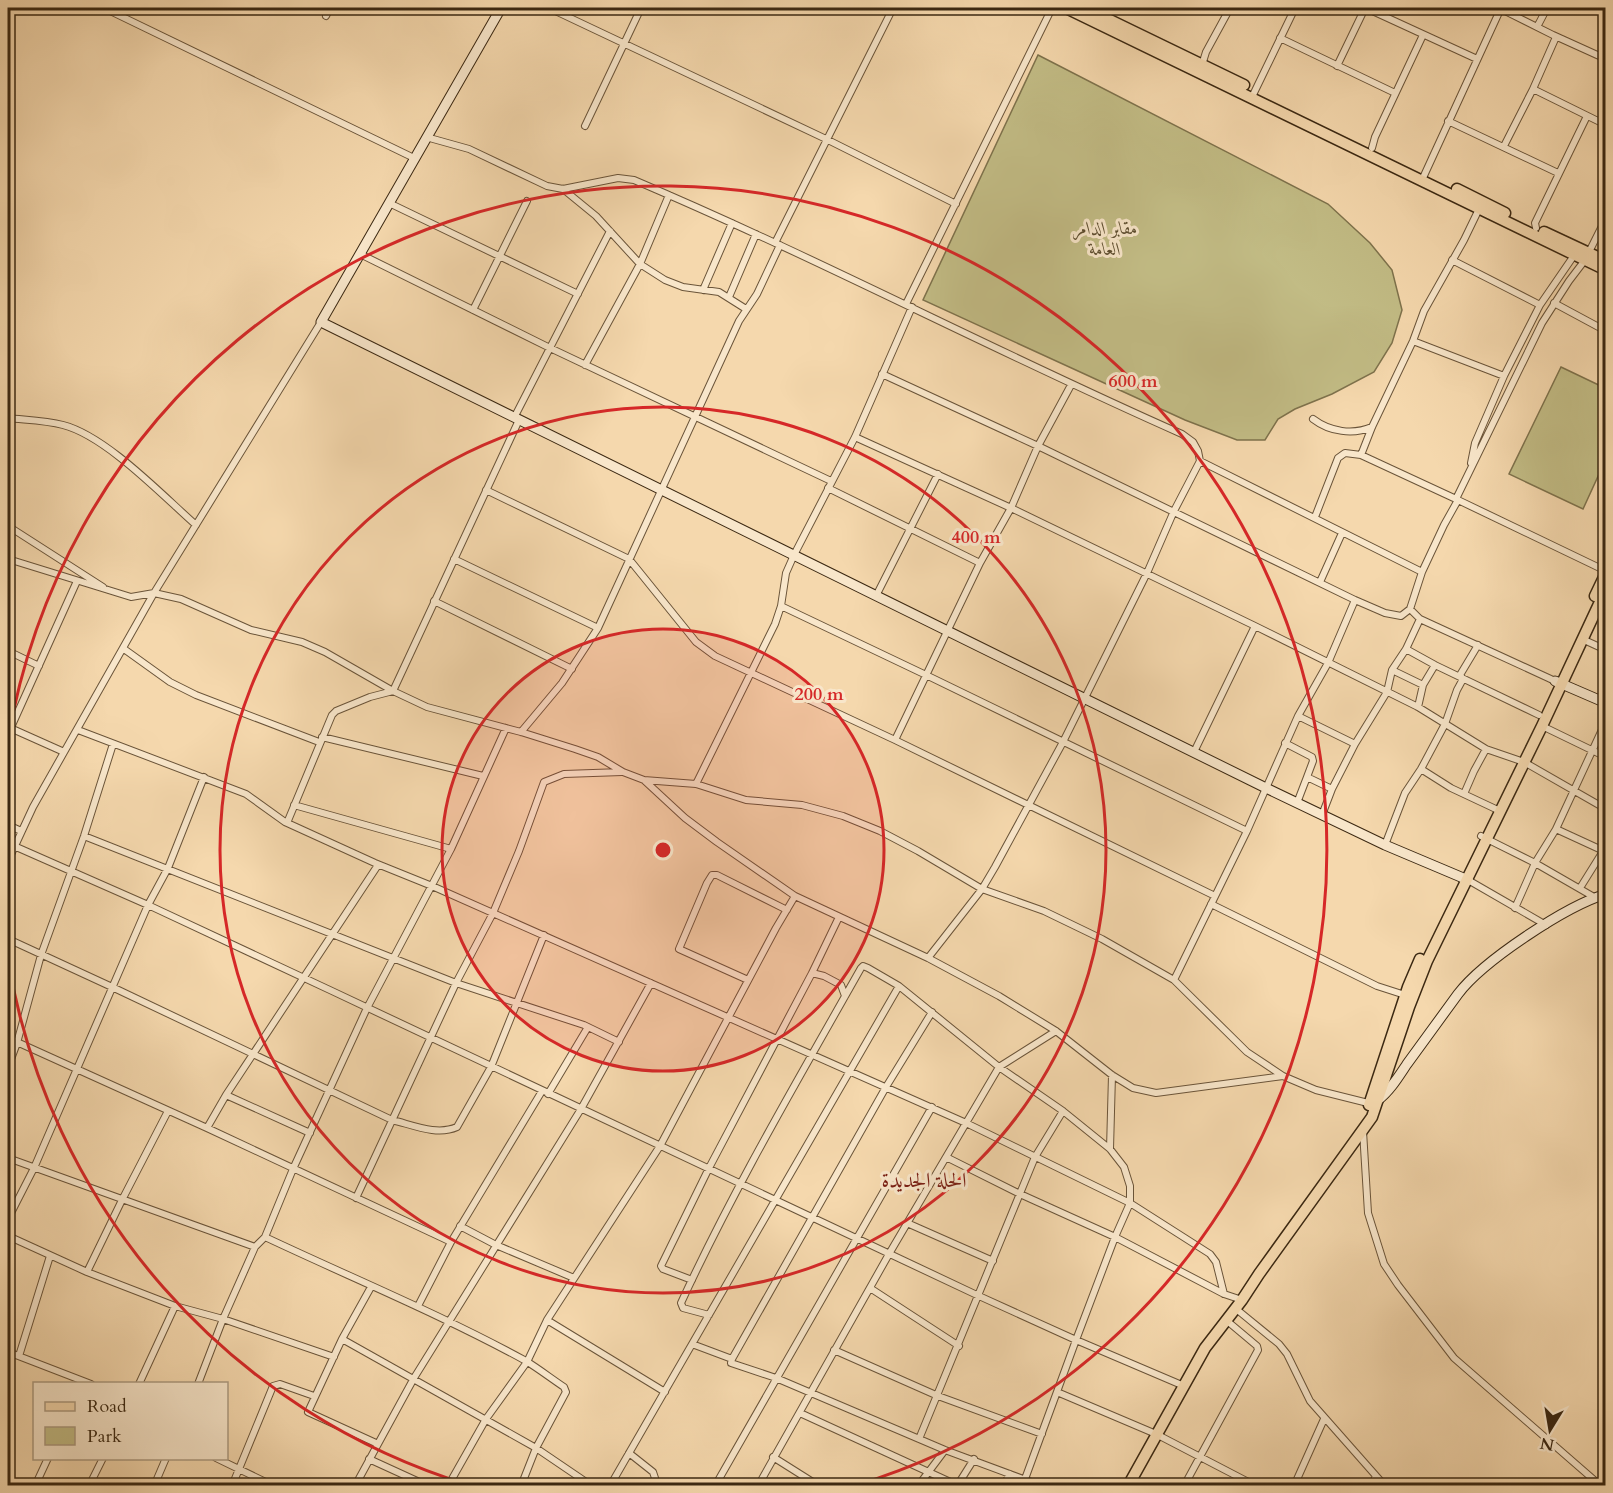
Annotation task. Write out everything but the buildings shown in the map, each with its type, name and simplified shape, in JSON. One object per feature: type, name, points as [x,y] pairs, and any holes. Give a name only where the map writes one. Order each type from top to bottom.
[{"type":"main road","points":[[1066,8],[1085,9],[1202,65],[1253,94],[1372,148],[1479,209],[1582,254],[1605,261]]},
{"type":"main road","points":[[1085,9],[1253,94],[1424,177],[1536,228],[1605,270]]},
{"type":"main road","points":[[1128,1485],[1205,1348],[1372,1117],[1373,1102],[1405,995],[1465,879],[1541,720],[1605,572]]},
{"type":"main road","points":[[1558,682],[1602,604],[1605,589]]},
{"type":"main road","points":[[1373,1102],[1390,1067],[1409,1007],[1438,930]]},
{"type":"street","points":[[104,8],[414,158]]},
{"type":"street","points":[[326,16],[330,8]]},
{"type":"street","points":[[8,861],[21,831],[64,752],[124,650],[154,593],[321,322],[501,8]]},
{"type":"street","points":[[549,8],[956,204]]},
{"type":"street","points":[[585,126],[641,8]]},
{"type":"street","points":[[521,732],[572,669],[598,628],[695,416],[746,309],[757,294],[777,244],[826,140],[893,8]]},
{"type":"street","points":[[696,784],[774,624],[781,606],[786,573],[794,555],[855,437],[909,305],[1052,8]]},
{"type":"street","points":[[1202,65],[1228,8]]},
{"type":"street","points":[[1253,94],[1295,8]]},
{"type":"street","points":[[1337,66],[1366,8],[1477,59]]},
{"type":"street","points":[[1424,177],[1500,8],[1556,37],[1605,57]]},
{"type":"street","points":[[1537,27],[1547,8]]},
{"type":"street","points":[[1372,148],[1423,35]]},
{"type":"street","points":[[1504,146],[1556,37]]},
{"type":"street","points":[[1280,38],[1395,93]]},
{"type":"street","points":[[1533,89],[1605,125]]},
{"type":"street","points":[[1536,228],[1535,223],[1587,116]]},
{"type":"street","points":[[1448,121],[1558,174]]},
{"type":"street","points":[[426,137],[469,149],[547,186],[563,189],[618,178],[634,180],[909,305],[1071,384],[1182,434],[1193,442],[1200,461],[1174,511],[1148,573],[1063,742],[982,889],[928,958]]},
{"type":"street","points":[[563,189],[610,231],[640,264],[665,280],[683,287],[719,292],[746,309]]},
{"type":"street","points":[[585,365],[640,264],[669,195]]},
{"type":"street","points":[[473,310],[527,201]]},
{"type":"street","points":[[389,203],[578,294]]},
{"type":"street","points":[[1362,454],[1372,427],[1413,341],[1424,311],[1479,209]]},
{"type":"street","points":[[882,374],[1038,446],[1355,600],[1395,616],[1401,616],[1410,609],[1422,572],[1532,341],[1605,218]]},
{"type":"street","points":[[703,290],[732,223]]},
{"type":"street","points":[[393,691],[486,490],[516,419],[610,231]]},
{"type":"street","points":[[729,297],[756,234]]},
{"type":"street","points":[[360,254],[585,365],[695,416],[980,563]]},
{"type":"street","points":[[1469,472],[1475,443],[1504,376],[1540,305],[1582,254]]},
{"type":"street","points":[[1452,260],[1540,305]]},
{"type":"street","points":[[1554,303],[1605,331]]},
{"type":"street","points":[[321,322],[1266,788],[1385,845],[1465,879],[1546,925]]},
{"type":"street","points":[[1413,341],[1504,376]]},
{"type":"street","points":[[895,740],[980,563],[1011,508],[1038,446],[1071,384]]},
{"type":"street","points":[[8,418],[64,425],[87,435],[113,452],[196,525]]},
{"type":"street","points":[[1313,419],[1326,427],[1347,432],[1362,432],[1372,427]]},
{"type":"street","points":[[855,437],[1011,508],[1255,626],[1418,707],[1486,749],[1521,761],[1605,809]]},
{"type":"street","points":[[1315,517],[1340,455],[1362,454],[1605,572]]},
{"type":"street","points":[[1200,461],[1422,572]]},
{"type":"street","points":[[876,596],[938,474]]},
{"type":"street","points":[[486,490],[628,560],[696,642],[715,656],[895,740],[1215,896]]},
{"type":"street","points":[[9,528],[111,592]]},
{"type":"street","points":[[1320,582],[1342,533]]},
{"type":"street","points":[[8,559],[131,597],[154,593],[181,599],[251,630],[302,642],[325,652],[393,691],[427,707],[521,732],[598,757],[623,772],[644,780],[696,784],[746,800],[802,805],[843,816],[902,842],[982,889],[1044,911],[1102,939],[1174,980],[1247,1052],[1283,1076],[1316,1090],[1373,1102],[1399,1075],[1459,992],[1488,964],[1546,925],[1594,897],[1605,894]]},
{"type":"street","points":[[454,560],[598,628]]},
{"type":"street","points":[[64,752],[8,730],[77,581]]},
{"type":"street","points":[[1174,980],[1247,831],[1298,716],[1328,663],[1355,600]]},
{"type":"street","points":[[434,601],[572,669]]},
{"type":"street","points":[[781,606],[1247,831]]},
{"type":"street","points":[[1410,609],[1420,619],[1605,703]]},
{"type":"street","points":[[1322,815],[1354,744],[1387,692],[1392,670],[1406,649],[1420,619]]},
{"type":"street","points":[[1194,752],[1255,626]]},
{"type":"street","points":[[1582,639],[1605,650]]},
{"type":"street","points":[[1463,679],[1460,675],[1463,667],[1478,645]]},
{"type":"street","points":[[1406,649],[1541,720],[1605,757]]},
{"type":"street","points":[[124,650],[170,682],[196,695],[321,740],[483,776]]},
{"type":"street","points":[[8,651],[39,666]]},
{"type":"street","points":[[1418,707],[1423,685],[1435,665]]},
{"type":"street","points":[[1392,670],[1423,685]]},
{"type":"street","points":[[1385,845],[1405,793],[1421,769],[1445,724],[1463,679]]},
{"type":"street","points":[[287,823],[332,715],[336,711],[370,697],[393,691]]},
{"type":"street","points":[[1298,716],[1354,744]]},
{"type":"street","points":[[1515,908],[1535,863],[1556,829],[1605,722]]},
{"type":"street","points":[[198,1382],[255,1247],[265,1237],[309,1133],[367,1008],[451,849],[506,728]]},
{"type":"street","points":[[78,730],[246,794],[287,823],[932,1107],[1130,1203],[1210,1254],[1216,1262],[1224,1294]]},
{"type":"street","points":[[1285,743],[1312,757],[1313,761],[1297,803]]},
{"type":"street","points":[[8,1067],[17,1043],[41,954],[84,836],[113,744]]},
{"type":"street","points":[[1464,794],[1486,749]]},
{"type":"street","points":[[1421,769],[1497,810]]},
{"type":"street","points":[[356,1198],[456,983],[493,913],[544,782],[564,774],[623,772]]},
{"type":"street","points":[[8,1219],[34,1168],[148,905],[168,868],[204,777]]},
{"type":"street","points":[[1306,777],[1332,789]]},
{"type":"street","points":[[644,780],[709,836],[795,896],[928,958],[999,996],[1056,1031],[1133,1088],[1156,1093],[1283,1076]]},
{"type":"street","points":[[294,805],[451,849]]},
{"type":"street","points":[[8,825],[21,831]]},
{"type":"street","points":[[1556,829],[1605,851],[1580,888]]},
{"type":"street","points":[[84,836],[456,983],[588,1027],[619,1042]]},
{"type":"street","points":[[1484,837],[1594,897]]},
{"type":"street","points":[[14,846],[148,905],[979,1296],[1184,1386]]},
{"type":"street","points":[[207,1128],[252,1054],[378,865]]},
{"type":"street","points":[[748,980],[680,949],[707,883],[712,875],[717,875],[787,910]]},
{"type":"street","points":[[448,1485],[486,1419],[527,1362],[547,1320],[660,1146],[795,896]]},
{"type":"street","points":[[1211,904],[1369,983],[1405,995]]},
{"type":"street","points":[[692,1280],[663,1269],[661,1266],[839,917]]},
{"type":"street","points":[[8,939],[392,1120],[438,1131],[448,1131],[457,1127],[491,1067],[544,935]]},
{"type":"street","points":[[709,1315],[681,1306],[692,1280],[811,1055],[863,966],[899,986],[999,1067],[1063,1111],[1110,1149],[1124,1167],[1130,1186],[1130,1203],[1115,1237],[1025,1479]]},
{"type":"street","points":[[812,973],[834,980],[841,985],[845,996]]},
{"type":"street","points":[[355,1485],[414,1378],[450,1324],[496,1245],[581,1109],[651,983]]},
{"type":"street","points":[[610,1485],[899,986]]},
{"type":"street","points":[[932,1011],[886,1087],[731,1363],[776,1378],[945,1450],[1042,1485]]},
{"type":"street","points":[[418,1306],[460,1226],[588,1027]]},
{"type":"street","points":[[758,1485],[889,1254],[999,1067],[1056,1031]]},
{"type":"street","points":[[8,1038],[451,1242]]},
{"type":"street","points":[[1110,1149],[1112,1074]]},
{"type":"street","points":[[226,1095],[309,1133]]},
{"type":"street","points":[[715,1485],[932,1107]]},
{"type":"street","points":[[919,1439],[1035,1157],[1063,1111]]},
{"type":"street","points":[[87,1272],[168,1112]]},
{"type":"street","points":[[1363,1131],[1368,1213],[1384,1264],[1454,1358],[1601,1485]]},
{"type":"street","points":[[946,1156],[1020,1194],[1115,1237],[1224,1294],[1238,1304],[1279,1344],[1287,1354],[1310,1401],[1385,1485]]},
{"type":"street","points":[[8,1158],[255,1247]]},
{"type":"street","points":[[907,1223],[993,1261]]},
{"type":"street","points":[[460,1226],[496,1245],[574,1278]]},
{"type":"street","points":[[8,1236],[87,1272],[175,1306],[223,1319],[334,1357]]},
{"type":"street","points":[[265,1237],[371,1287],[418,1306],[527,1362],[564,1387],[566,1392],[536,1448],[521,1485]]},
{"type":"street","points":[[19,1356],[50,1256]]},
{"type":"street","points":[[371,1287],[308,1408],[310,1414],[378,1444]]},
{"type":"street","points":[[870,1288],[959,1346]]},
{"type":"street","points":[[140,1382],[175,1306]]},
{"type":"street","points":[[547,1320],[665,1392]]},
{"type":"street","points":[[1184,1485],[1258,1350],[1257,1346],[1226,1320]]},
{"type":"street","points":[[342,1339],[536,1448],[592,1485]]},
{"type":"street","points":[[692,1344],[732,1359]]},
{"type":"street","points":[[834,1350],[938,1396],[1042,1434]]},
{"type":"street","points":[[8,1352],[88,1382]]},
{"type":"street","points":[[232,1485],[273,1386],[280,1384],[314,1396]]},
{"type":"street","points":[[1057,1392],[1156,1434],[1256,1485]]},
{"type":"street","points":[[800,1413],[958,1485],[975,1460]]},
{"type":"street","points":[[1294,1485],[1324,1419]]},
{"type":"street","points":[[918,1485],[945,1450]]},
{"type":"street","points":[[629,1453],[653,1472],[656,1481],[663,1485]]},
{"type":"street","points":[[773,1457],[819,1485]]},
{"type":"street","points":[[369,1459],[428,1485]]},
{"type":"street","points":[[36,1485],[47,1460]]},
{"type":"street","points":[[89,1485],[102,1460]]},
{"type":"street","points":[[154,1485],[165,1460]]},
{"type":"street","points":[[220,1460],[239,1471],[274,1485]]},
{"type":"street","points":[[1003,1485],[1010,1474]]},
{"type":"street","points":[[1371,1485],[1376,1476]]},
{"type":"green space","name":"مقابر الدامر العامة","points":[[1038,55],[1328,204],[1370,243],[1392,270],[1402,310],[1392,343],[1374,372],[1278,419],[1265,440],[1237,440],[1185,420],[923,300]]},
{"type":"green space","points":[[1561,367],[1605,388],[1605,461],[1583,509],[1509,474]]},
{"type":"district","name":"الحلة الجديدة","points":[[924,1180]]}]
